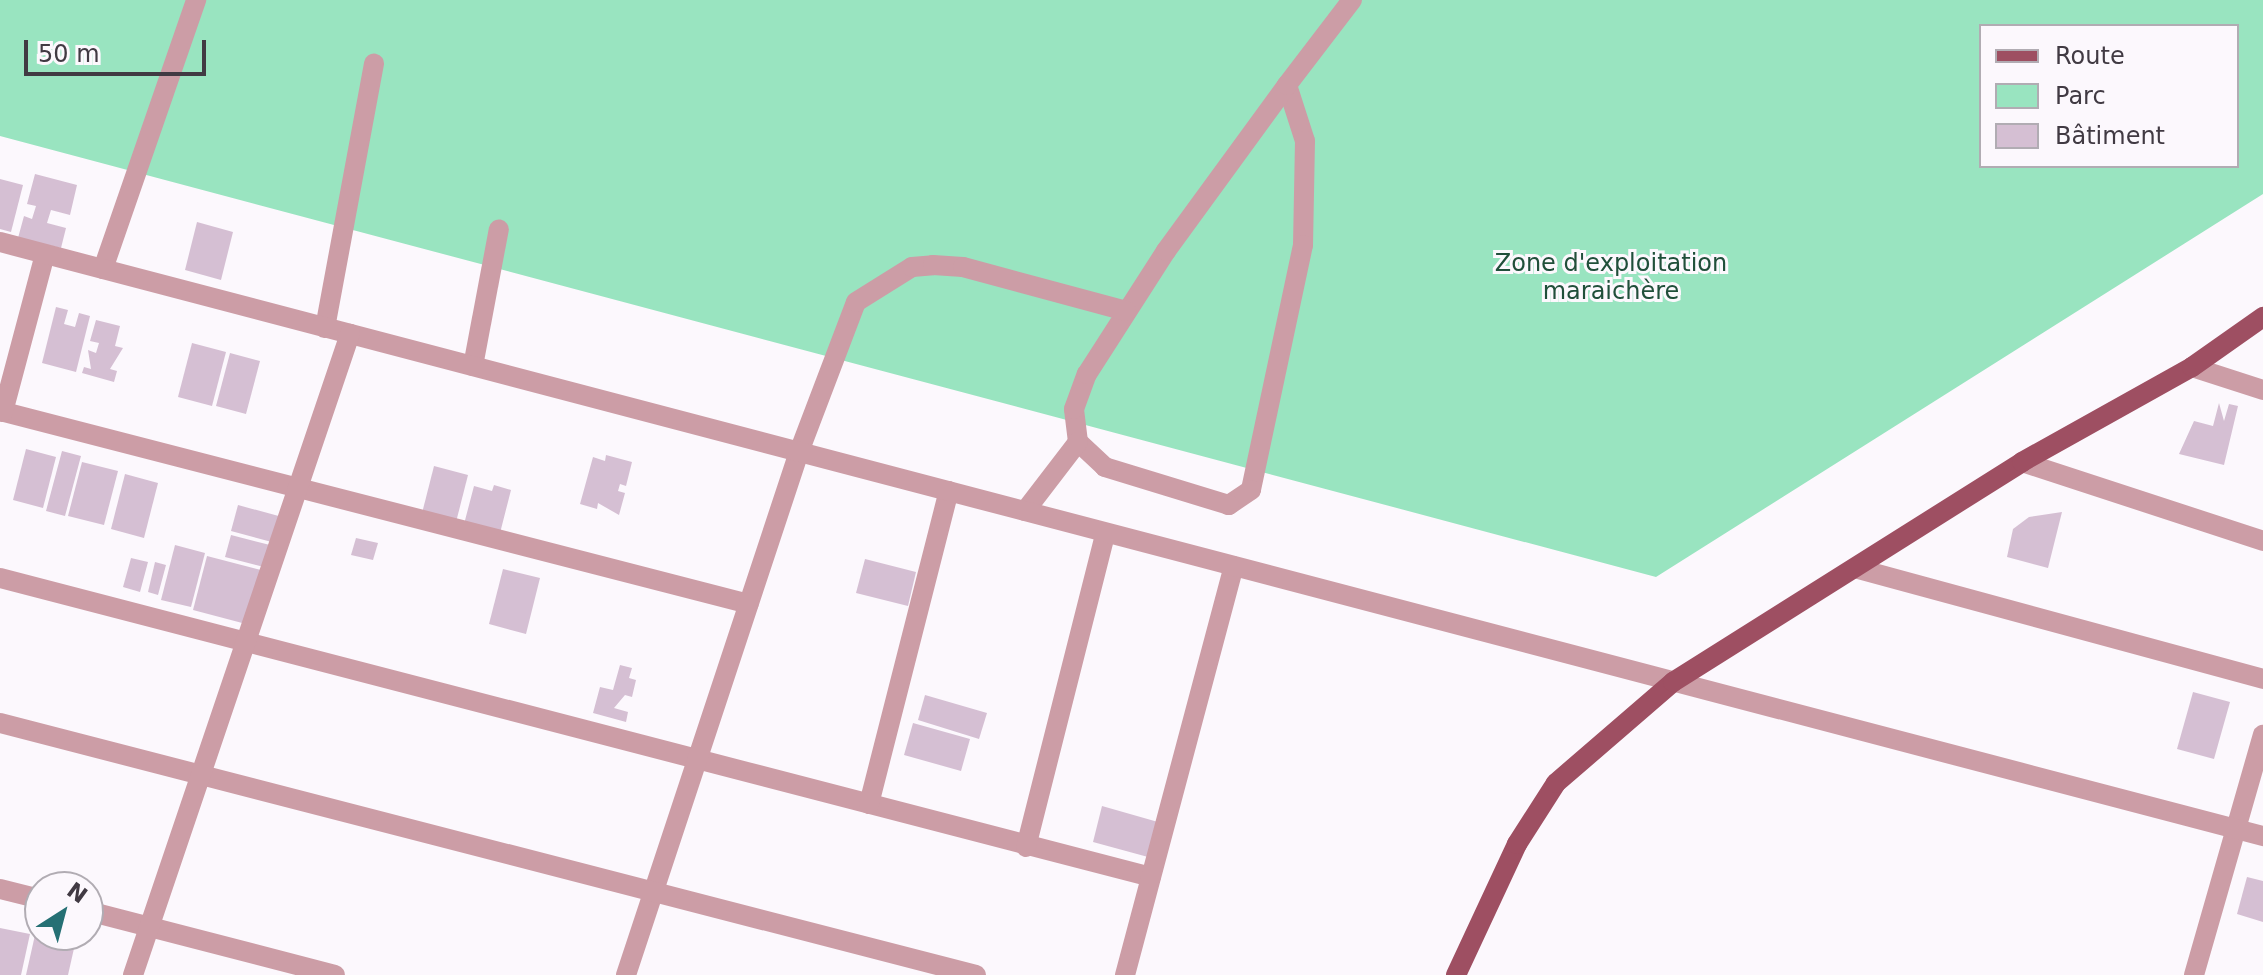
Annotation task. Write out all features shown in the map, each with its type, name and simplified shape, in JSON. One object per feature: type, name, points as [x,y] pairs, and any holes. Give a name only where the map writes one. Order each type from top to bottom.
[{"type":"main road","points":[[1456,975],[1467,965],[1517,844],[1556,783],[1673,682],[2022,462],[2192,367],[2263,317]]},
{"type":"street","points":[[103,269],[196,0]]},
{"type":"street","points":[[1287,85],[1305,141],[1303,245],[1251,490],[1229,505],[1125,476],[1078,442],[1073,424],[1079,392],[1126,311],[1287,85],[1352,0]]},
{"type":"street","points":[[325,328],[374,64]]},
{"type":"street","points":[[473,366],[499,229]]},
{"type":"street","points":[[0,242],[1025,511],[1105,535],[1234,566],[2263,836]]},
{"type":"street","points":[[45,254],[2,412],[749,604]]},
{"type":"street","points":[[626,975],[799,452],[856,302],[912,267],[963,267],[1126,311]]},
{"type":"street","points":[[133,975],[147,926],[203,777],[350,334]]},
{"type":"street","points":[[2192,367],[2263,390]]},
{"type":"street","points":[[1025,511],[1078,442]]},
{"type":"street","points":[[2022,462],[2263,541]]},
{"type":"street","points":[[869,804],[949,491]]},
{"type":"street","points":[[1026,847],[1105,535]]},
{"type":"street","points":[[1125,975],[1234,566]]},
{"type":"street","points":[[1855,568],[2263,679]]},
{"type":"street","points":[[0,578],[1151,877]]},
{"type":"street","points":[[0,723],[976,975]]},
{"type":"street","points":[[2194,975],[2263,735]]},
{"type":"street","points":[[0,889],[24,895]]},
{"type":"street","points":[[104,915],[335,975]]},
{"type":"green space","name":"Zone d'exploitation maraichère","points":[[0,0],[2263,0],[2263,194],[1656,577],[0,136]]},
{"type":"building","points":[[35,174],[77,185],[70,215],[51,210],[47,223],[66,228],[61,248],[18,238],[24,216],[32,219],[36,206],[27,204]]},
{"type":"building","points":[[0,179],[23,185],[11,232],[0,229]]},
{"type":"building","points":[[197,222],[233,232],[221,280],[185,270]]},
{"type":"building","points":[[56,307],[68,310],[64,324],[75,327],[79,313],[90,316],[76,372],[42,363]]},
{"type":"building","points":[[96,320],[120,326],[115,346],[123,348],[110,369],[117,371],[114,382],[82,373],[84,367],[91,369],[88,350],[96,353],[99,343],[90,341]]},
{"type":"building","points":[[192,343],[226,352],[212,406],[178,397]]},
{"type":"building","points":[[230,353],[260,361],[246,414],[216,406]]},
{"type":"building","points":[[2219,403],[2224,421],[2229,404],[2238,406],[2224,465],[2179,454],[2194,421],[2213,426]]},
{"type":"building","points":[[26,449],[56,457],[43,508],[13,500]]},
{"type":"building","points":[[62,451],[81,456],[65,516],[46,511]]},
{"type":"building","points":[[606,455],[632,462],[626,486],[620,484],[618,491],[625,493],[619,515],[598,503],[597,509],[580,504],[593,457],[605,461]]},
{"type":"building","points":[[82,462],[118,471],[104,525],[68,516]]},
{"type":"building","points":[[434,466],[468,475],[453,534],[419,525]]},
{"type":"building","points":[[125,474],[158,483],[144,538],[111,529]]},
{"type":"building","points":[[494,485],[511,490],[499,537],[463,528],[474,486],[492,491]]},
{"type":"building","points":[[238,505],[286,518],[279,544],[231,531]]},
{"type":"building","points":[[2062,512],[2048,568],[2007,557],[2013,529],[2029,517]]},
{"type":"building","points":[[231,535],[270,545],[264,567],[225,557]]},
{"type":"building","points":[[356,538],[378,543],[373,560],[351,555]]},
{"type":"building","points":[[175,545],[205,553],[191,607],[161,600]]},
{"type":"building","points":[[207,556],[261,570],[246,624],[193,610]]},
{"type":"building","points":[[131,558],[148,562],[140,592],[123,587]]},
{"type":"building","points":[[865,559],[916,572],[908,606],[856,593]]},
{"type":"building","points":[[155,562],[166,565],[158,595],[148,592]]},
{"type":"building","points":[[503,569],[540,578],[526,634],[489,624]]},
{"type":"building","points":[[620,665],[632,668],[629,678],[636,680],[632,697],[625,695],[614,708],[628,712],[626,722],[593,713],[600,687],[613,690]]},
{"type":"building","points":[[2193,692],[2230,702],[2214,759],[2177,749]]},
{"type":"building","points":[[925,695],[987,713],[979,739],[918,720]]},
{"type":"building","points":[[913,723],[970,739],[961,771],[904,755]]},
{"type":"building","points":[[1102,806],[1158,822],[1148,857],[1093,842]]},
{"type":"building","points":[[2247,877],[2263,881],[2263,922],[2237,914]]},
{"type":"building","points":[[0,928],[24,933],[26,951],[21,975],[0,975]]},
{"type":"building","points":[[31,951],[73,951],[68,975],[26,975]]}]
